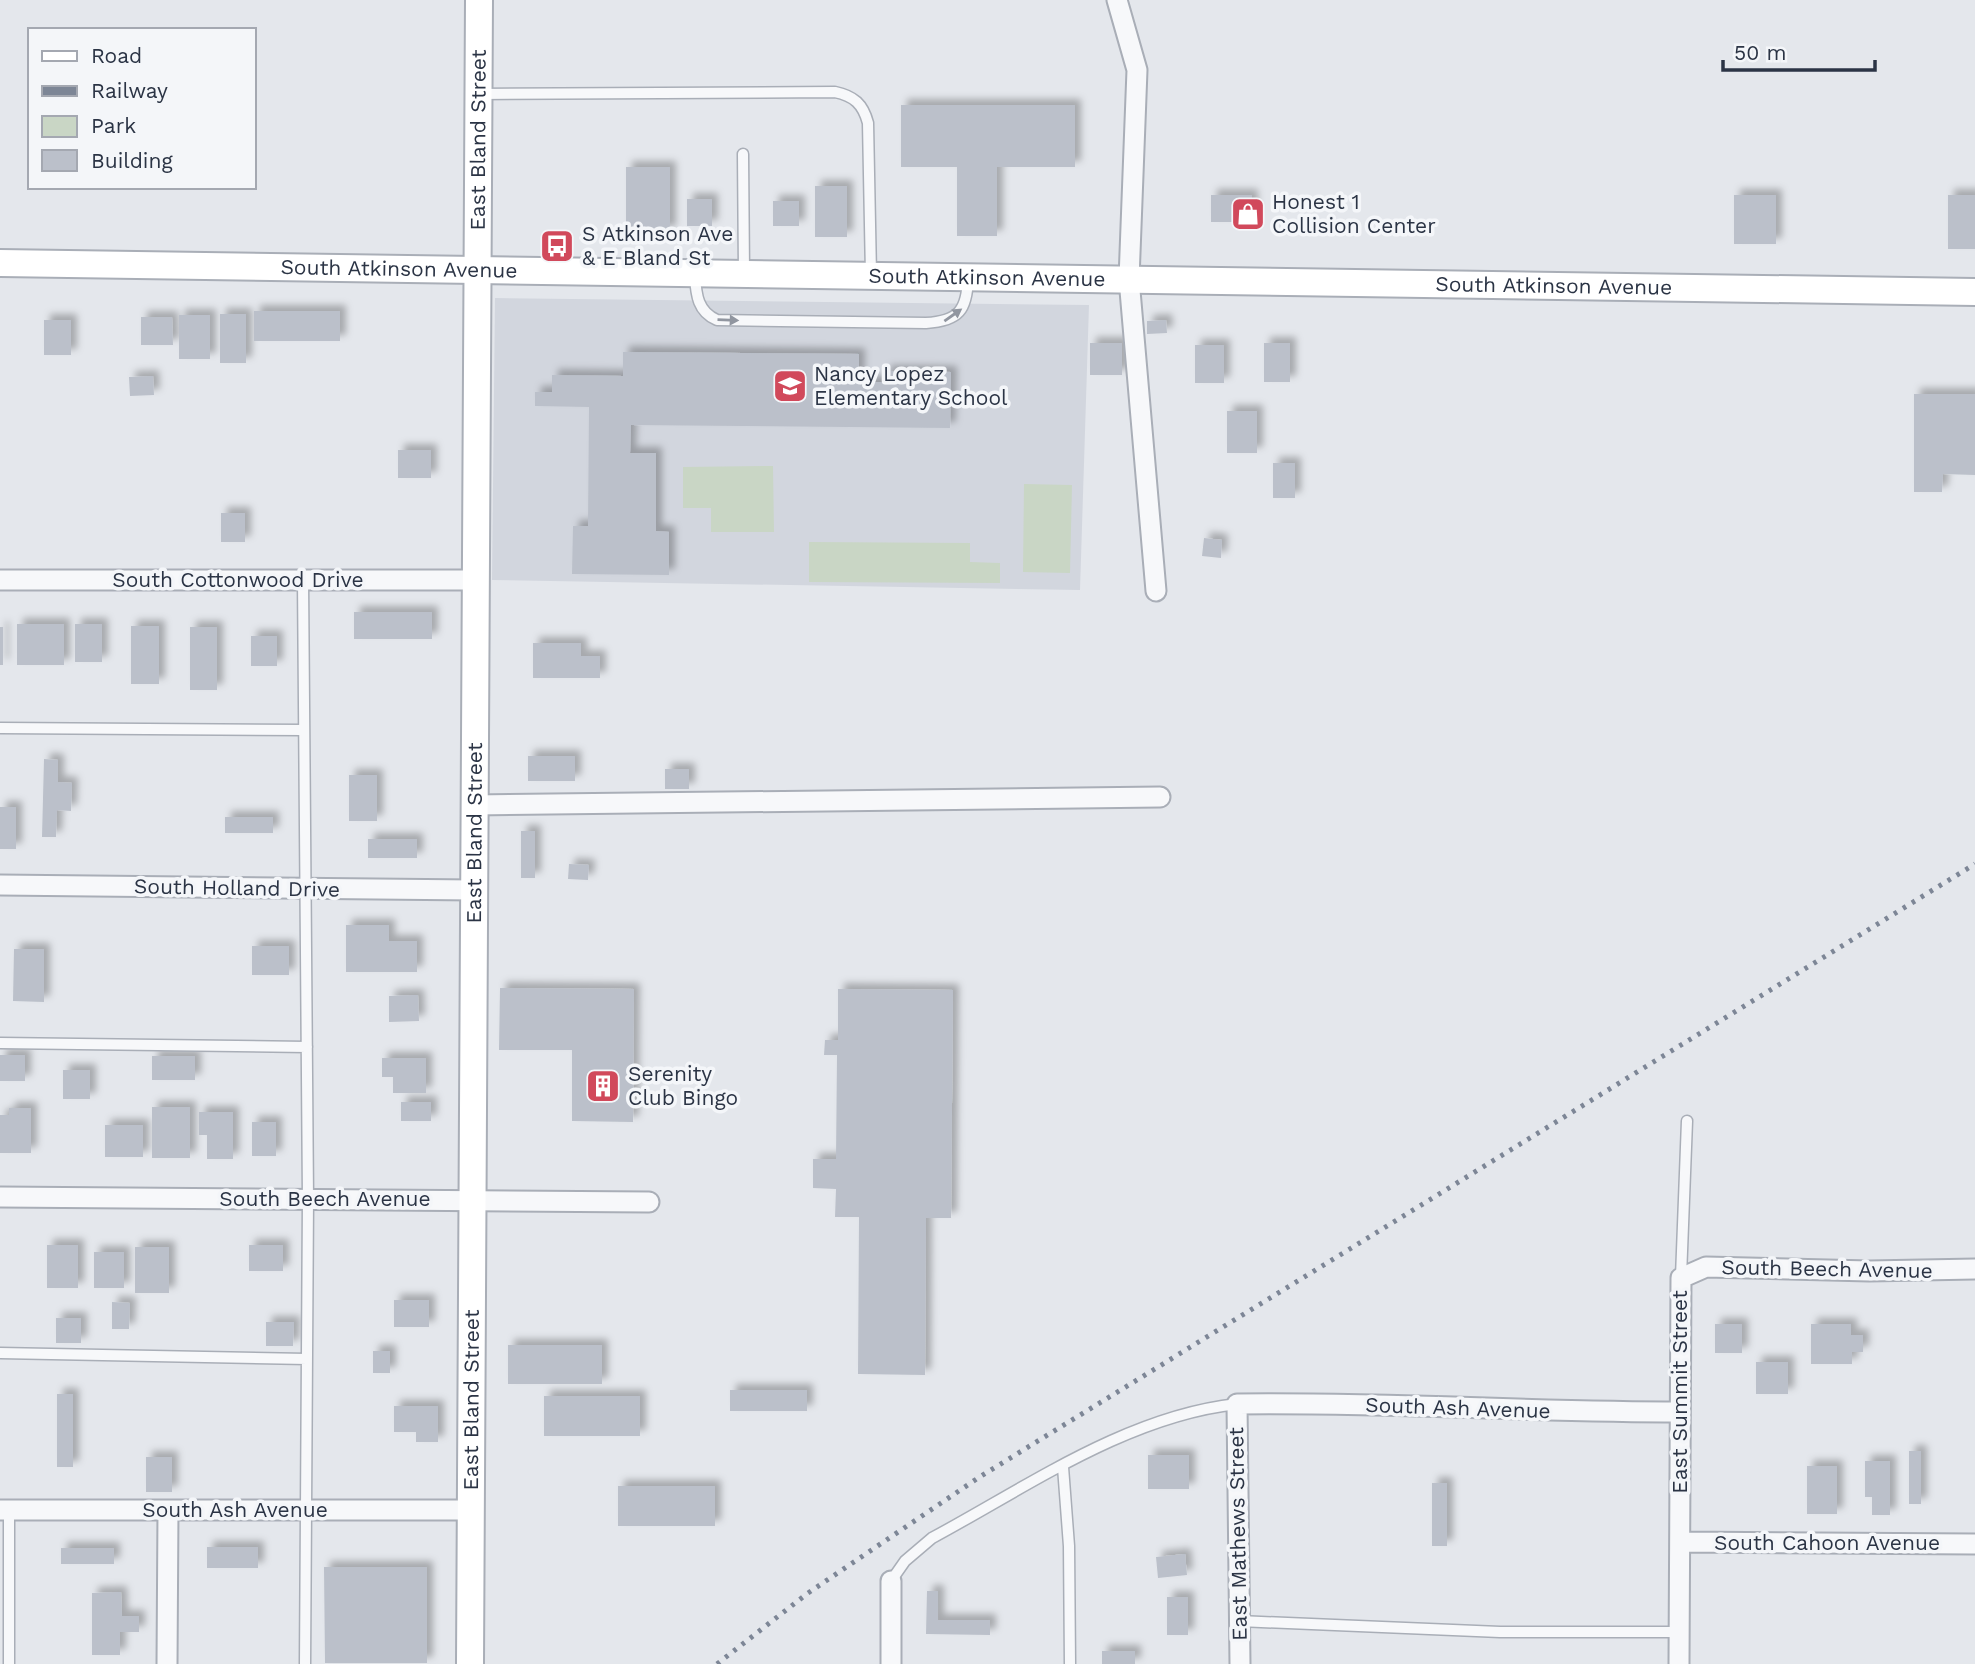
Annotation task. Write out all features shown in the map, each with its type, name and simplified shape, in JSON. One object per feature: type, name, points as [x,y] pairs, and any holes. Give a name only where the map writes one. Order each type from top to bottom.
[{"type":"main road","name":"East Bland Street","points":[[470,1664],[478,0]]},
{"type":"main road","name":"South Atkinson Avenue","points":[[0,263],[1975,292]]},
{"type":"street","points":[[1117,0],[1137,70],[1129,279],[1156,591]]},
{"type":"street","name":"South Cottonwood Drive","points":[[0,580],[475,580]]},
{"type":"street","points":[[474,805],[1160,797]]},
{"type":"street","name":"South Holland Drive","points":[[0,885],[474,890]]},
{"type":"street","name":"South Beech Avenue","points":[[0,1197],[649,1202]]},
{"type":"street","name":"South Beech Avenue","points":[[1681,1278],[1706,1268],[1975,1269]]},
{"type":"street","name":"East Summit Street","points":[[1679,1664],[1681,1278]]},
{"type":"street","name":"South Ash Avenue","points":[[1237,1404],[1680,1412]]},
{"type":"street","name":"East Mathews Street","points":[[1237,1404],[1240,1664]]},
{"type":"street","name":"South Ash Avenue","points":[[4,1510],[470,1510]]},
{"type":"street","points":[[167,1664],[168,1510]]},
{"type":"street","name":"South Cahoon Avenue","points":[[1680,1542],[1975,1544]]},
{"type":"street","points":[[891,1581],[891,1664]]},
{"type":"lane","points":[[478,94],[835,92],[849,95],[864,108],[868,123],[872,275]]},
{"type":"lane","points":[[743,153],[744,273]]},
{"type":"lane","points":[[695,272],[696,291],[702,311],[717,320],[941,323],[961,312],[966,302],[968,276]]},
{"type":"lane","points":[[303,580],[308,1199],[305,1664]]},
{"type":"lane","points":[[0,728],[304,730]]},
{"type":"lane","points":[[0,1043],[307,1047]]},
{"type":"lane","name":"East Summit Street","points":[[1681,1278],[1687,1121]]},
{"type":"lane","points":[[0,1353],[306,1359]]},
{"type":"lane","points":[[891,1581],[905,1561],[932,1538],[1119,1438],[1152,1424],[1201,1410],[1237,1404]]},
{"type":"lane","points":[[1063,1467],[1069,1546],[1070,1664]]},
{"type":"lane","points":[[4,1510],[9,1664]]},
{"type":"lane","points":[[1239,1622],[1500,1632],[1680,1632]]},
{"type":"shaded area","name":"Nancy Lopez Elementary School","points":[[495,298],[1089,305],[1080,590],[492,580]]},
{"type":"green space","points":[[773,466],[774,532],[711,532],[711,508],[683,508],[683,467]]},
{"type":"green space","points":[[1024,484],[1072,485],[1070,573],[1023,572]]},
{"type":"green space","points":[[809,542],[970,543],[970,562],[1000,563],[1000,583],[809,582]]},
{"type":"building","points":[[901,105],[1075,105],[1075,167],[997,167],[997,236],[957,236],[957,167],[901,167]]},
{"type":"building","points":[[626,167],[670,167],[670,232],[626,232]]},
{"type":"building","points":[[815,186],[847,186],[847,237],[815,237]]},
{"type":"building","points":[[1211,195],[1252,195],[1252,222],[1211,222]]},
{"type":"building","points":[[1734,195],[1776,195],[1776,244],[1734,244]]},
{"type":"building","points":[[1948,195],[1975,195],[1975,249],[1948,249]]},
{"type":"building","points":[[687,199],[712,199],[712,226],[687,226]]},
{"type":"building","points":[[773,201],[799,201],[799,226],[773,226]]},
{"type":"building","points":[[254,311],[340,311],[340,341],[254,341]]},
{"type":"building","points":[[220,314],[246,314],[246,363],[220,363]]},
{"type":"building","points":[[179,315],[210,315],[210,359],[179,359]]},
{"type":"building","points":[[141,317],[172,317],[173,345],[141,345]]},
{"type":"building","points":[[44,320],[71,320],[71,355],[44,355]]},
{"type":"building","points":[[1166,320],[1167,333],[1147,334],[1147,321]]},
{"type":"building","points":[[1090,343],[1122,343],[1122,375],[1090,375]]},
{"type":"building","points":[[1264,343],[1290,343],[1290,382],[1264,382]]},
{"type":"building","points":[[1195,345],[1224,345],[1224,383],[1195,383]]},
{"type":"building","points":[[623,352],[859,354],[859,382],[885,382],[885,371],[951,372],[950,428],[631,425],[630,453],[656,453],[656,531],[669,532],[669,575],[572,574],[573,526],[588,526],[589,407],[535,406],[535,392],[552,392],[552,375],[623,376]]},
{"type":"building","points":[[153,376],[154,395],[130,396],[129,377]]},
{"type":"building","points":[[1914,394],[1975,394],[1975,475],[1943,474],[1942,492],[1914,492]]},
{"type":"building","points":[[1227,411],[1257,411],[1257,453],[1227,453]]},
{"type":"building","points":[[398,450],[431,450],[431,478],[398,478]]},
{"type":"building","points":[[1273,463],[1295,463],[1295,498],[1273,498]]},
{"type":"building","points":[[221,513],[245,513],[245,542],[221,542]]},
{"type":"building","points":[[1204,538],[1222,540],[1221,558],[1202,556]]},
{"type":"building","points":[[354,612],[432,612],[432,639],[354,639]]},
{"type":"building","points":[[17,624],[64,624],[64,665],[17,665]]},
{"type":"building","points":[[75,624],[102,624],[102,662],[75,662]]},
{"type":"building","points":[[131,626],[159,626],[159,684],[131,684]]},
{"type":"building","points":[[0,627],[3,627],[3,665],[0,665]]},
{"type":"building","points":[[190,627],[217,627],[217,690],[190,690]]},
{"type":"building","points":[[251,636],[277,636],[277,666],[251,666]]},
{"type":"building","points":[[533,643],[581,643],[581,656],[600,656],[600,678],[533,678]]},
{"type":"building","points":[[528,756],[575,756],[575,781],[528,781]]},
{"type":"building","points":[[44,759],[58,760],[58,782],[72,783],[71,811],[57,810],[56,837],[42,837]]},
{"type":"building","points":[[665,769],[689,769],[689,789],[665,789]]},
{"type":"building","points":[[349,775],[377,775],[377,821],[349,821]]},
{"type":"building","points":[[0,807],[16,807],[16,849],[0,849]]},
{"type":"building","points":[[225,817],[273,817],[273,833],[225,833]]},
{"type":"building","points":[[521,831],[535,831],[535,878],[521,878]]},
{"type":"building","points":[[368,839],[417,839],[417,858],[368,858]]},
{"type":"building","points":[[569,864],[589,865],[588,880],[568,879]]},
{"type":"building","points":[[346,925],[389,925],[389,941],[417,941],[417,972],[346,972]]},
{"type":"building","points":[[252,946],[289,946],[289,975],[252,975]]},
{"type":"building","points":[[14,949],[44,949],[44,1002],[13,1001]]},
{"type":"building","name":"Serenity Club Bingo","points":[[500,988],[634,989],[633,1122],[572,1121],[572,1050],[499,1050]]},
{"type":"building","points":[[838,989],[953,990],[951,1218],[926,1218],[925,1375],[858,1374],[859,1217],[835,1217],[836,1189],[813,1188],[813,1159],[836,1159],[837,1055],[824,1055],[825,1040],[838,1040]]},
{"type":"building","points":[[418,995],[419,1021],[389,1022],[389,996]]},
{"type":"building","points":[[0,1055],[25,1055],[25,1081],[0,1081]]},
{"type":"building","points":[[152,1056],[195,1056],[195,1080],[152,1080]]},
{"type":"building","points":[[382,1058],[426,1058],[426,1093],[393,1093],[393,1077],[382,1077]]},
{"type":"building","points":[[63,1070],[90,1070],[90,1099],[63,1099]]},
{"type":"building","points":[[401,1102],[431,1102],[431,1121],[401,1121]]},
{"type":"building","points":[[152,1107],[190,1107],[190,1158],[152,1158]]},
{"type":"building","points":[[9,1108],[31,1108],[31,1153],[0,1153],[0,1115],[9,1115]]},
{"type":"building","points":[[199,1112],[233,1112],[233,1159],[207,1159],[207,1135],[199,1135]]},
{"type":"building","points":[[252,1122],[276,1122],[276,1156],[252,1156]]},
{"type":"building","points":[[105,1125],[143,1125],[143,1157],[105,1157]]},
{"type":"building","points":[[47,1245],[78,1245],[78,1288],[47,1288]]},
{"type":"building","points":[[249,1245],[283,1245],[283,1271],[249,1271]]},
{"type":"building","points":[[135,1247],[169,1247],[169,1293],[135,1293]]},
{"type":"building","points":[[94,1252],[124,1252],[124,1288],[94,1288]]},
{"type":"building","points":[[394,1300],[429,1300],[429,1327],[394,1327]]},
{"type":"building","points":[[112,1302],[130,1303],[129,1329],[112,1329]]},
{"type":"building","points":[[56,1318],[81,1318],[81,1343],[56,1343]]},
{"type":"building","points":[[266,1322],[294,1322],[293,1346],[266,1346]]},
{"type":"building","points":[[1715,1324],[1742,1324],[1742,1353],[1715,1353]]},
{"type":"building","points":[[1811,1324],[1851,1324],[1851,1335],[1863,1335],[1863,1352],[1852,1352],[1852,1364],[1811,1364]]},
{"type":"building","points":[[508,1345],[602,1345],[602,1384],[508,1384]]},
{"type":"building","points":[[373,1351],[390,1351],[390,1373],[373,1373]]},
{"type":"building","points":[[1756,1362],[1788,1362],[1788,1394],[1756,1394]]},
{"type":"building","points":[[730,1390],[807,1390],[807,1411],[730,1411]]},
{"type":"building","points":[[57,1394],[73,1394],[73,1467],[57,1467]]},
{"type":"building","points":[[544,1396],[640,1396],[640,1436],[544,1436]]},
{"type":"building","points":[[394,1406],[438,1406],[438,1442],[416,1442],[416,1432],[394,1432]]},
{"type":"building","points":[[1909,1451],[1921,1451],[1921,1504],[1909,1504]]},
{"type":"building","points":[[1148,1455],[1189,1455],[1189,1489],[1148,1489]]},
{"type":"building","points":[[146,1457],[172,1457],[172,1492],[146,1492]]},
{"type":"building","points":[[1865,1461],[1890,1461],[1890,1515],[1872,1515],[1872,1497],[1865,1497]]},
{"type":"building","points":[[1807,1466],[1837,1466],[1837,1514],[1807,1514]]},
{"type":"building","points":[[1432,1483],[1447,1483],[1447,1546],[1432,1546]]},
{"type":"building","points":[[618,1486],[715,1486],[715,1526],[618,1526]]},
{"type":"building","points":[[207,1547],[258,1547],[258,1568],[207,1568]]},
{"type":"building","points":[[61,1548],[114,1548],[114,1564],[61,1564]]},
{"type":"building","points":[[1185,1554],[1187,1575],[1158,1578],[1156,1557]]},
{"type":"building","points":[[324,1567],[427,1567],[427,1663],[325,1663]]},
{"type":"building","points":[[927,1591],[938,1591],[938,1620],[990,1620],[990,1635],[926,1634]]},
{"type":"building","points":[[121,1592],[122,1616],[139,1616],[139,1632],[120,1632],[120,1655],[92,1655],[92,1593]]},
{"type":"building","points":[[1167,1597],[1188,1597],[1188,1635],[1167,1635]]},
{"type":"building","points":[[1102,1651],[1135,1651],[1135,1664],[1102,1664]]},
{"type":"railway","points":[[717,1664],[808,1593],[981,1476],[1975,864]]},
{"type":"place","name":"Honest 1 Collision Center","points":[[1248,214]]},
{"type":"place","name":"S Atkinson Ave & E Bland St","points":[[557,246]]},
{"type":"place","name":"Nancy Lopez Elementary School","points":[[790,386]]},
{"type":"place","name":"Serenity Club Bingo","points":[[603,1086]]}]
